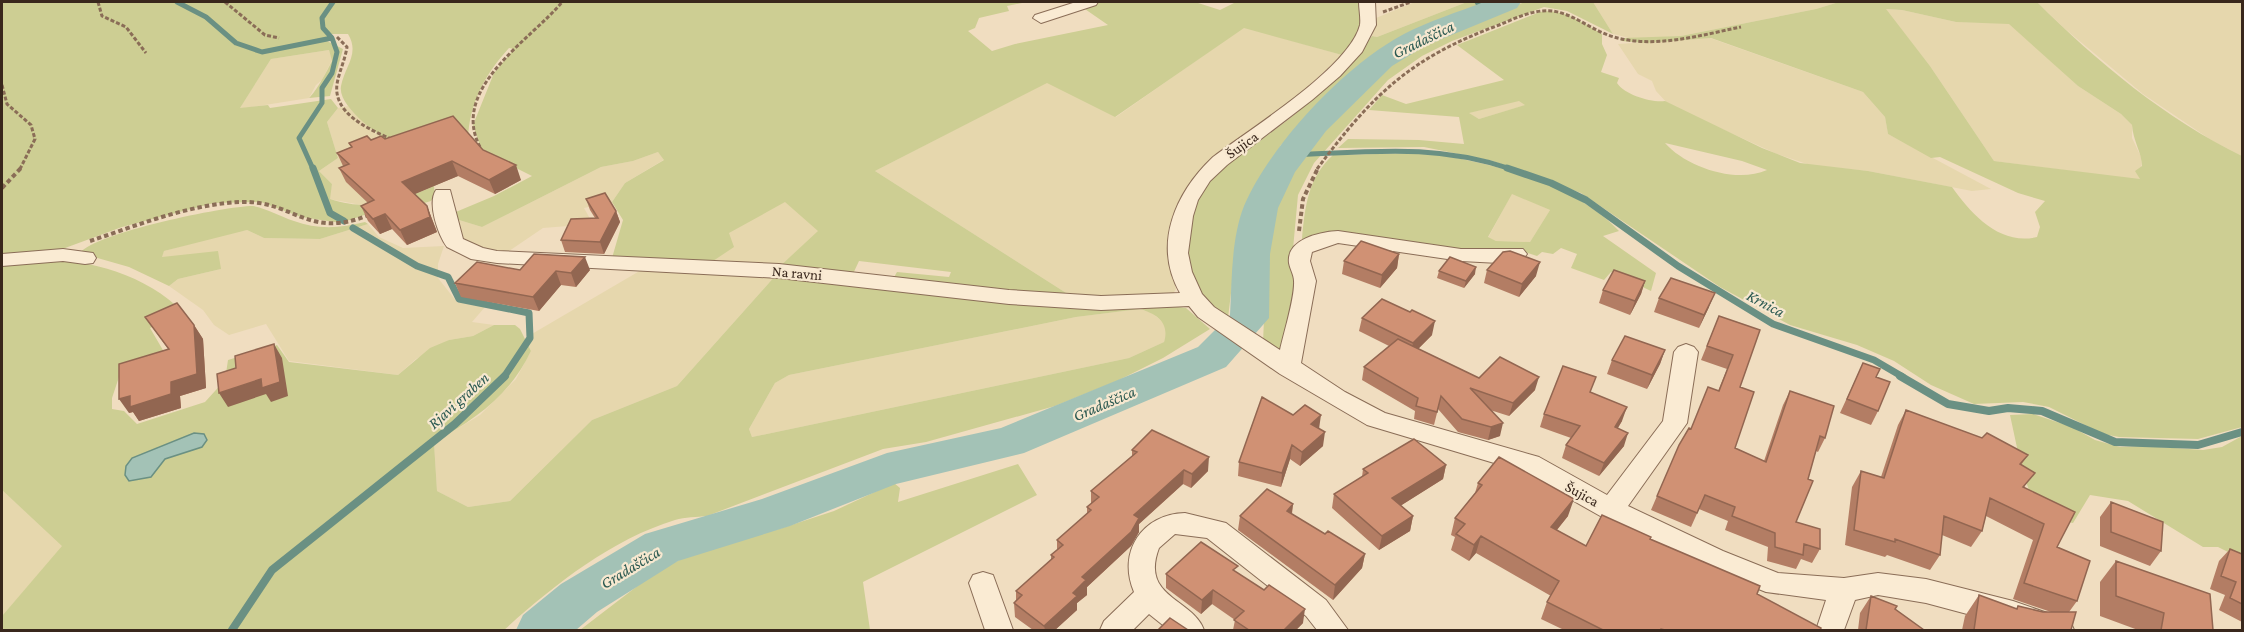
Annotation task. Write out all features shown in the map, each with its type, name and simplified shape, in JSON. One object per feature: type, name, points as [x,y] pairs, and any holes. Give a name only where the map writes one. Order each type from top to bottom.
[{"type":"street","points":[[1041,18],[1090,2]]},
{"type":"street","name":"Šujica","points":[[1369,8],[1364,37],[1346,58],[1291,109],[1223,158],[1204,176],[1185,204],[1177,257],[1199,305],[1288,368],[1336,398],[1376,419],[1530,464],[1611,510],[1713,559],[1776,584],[1844,590],[1878,584],[1926,591],[2013,613],[2060,630]]},
{"type":"street","name":"Na ravni","points":[[443,194],[444,213],[454,243],[478,254],[497,257],[779,271],[1009,297],[1101,303],[1199,305]]},
{"type":"street","points":[[1288,368],[1305,281],[1299,261],[1302,249],[1326,238],[1338,237],[1461,255],[1499,257],[1516,254]]},
{"type":"street","points":[[2,260],[63,255],[85,258]]},
{"type":"street","name":"Šujica","points":[[1611,510],[1675,423],[1686,352]]},
{"type":"street","points":[[1190,630],[1150,595],[1139,570],[1143,551],[1155,533],[1174,524],[1197,524],[1216,530],[1316,608],[1334,630]]},
{"type":"street","points":[[982,583],[999,630]]},
{"type":"street","points":[[1830,630],[1844,590]]},
{"type":"street","points":[[1114,630],[1150,595]]},
{"type":"path","points":[[98,2],[102,16],[126,27],[146,53]]},
{"type":"path","points":[[225,2],[265,35],[279,38]]},
{"type":"path","points":[[481,150],[473,136],[472,122],[485,85],[507,53],[550,18],[562,2]]},
{"type":"path","points":[[1369,8],[1411,2]]},
{"type":"path","points":[[1302,249],[1299,239],[1302,200],[1312,174],[1384,89],[1426,57],[1482,31],[1536,11],[1560,10],[1612,36],[1626,40],[1682,38],[1741,27]]},
{"type":"path","points":[[337,37],[347,47],[337,88],[340,101],[352,118],[400,143]]},
{"type":"path","points":[[2,85],[3,99],[15,115],[31,125],[35,139],[18,174],[2,188]]},
{"type":"path","points":[[63,255],[77,246],[138,226],[202,209],[241,202],[275,207],[305,219],[333,225],[352,222],[374,214]]},
{"type":"shaded area","points":[[1415,2],[1467,2],[1377,37],[1372,36],[1376,18]]},
{"type":"shaded area","points":[[1593,2],[1839,2],[1816,9],[1681,36],[1633,39],[1613,34]]},
{"type":"shaded area","points":[[2037,2],[2242,2],[2242,156],[2214,142],[2143,94],[2064,28]]},
{"type":"shaded area","points":[[1885,9],[1902,10],[1956,22],[2009,23],[2078,86],[2121,114],[2132,125],[2132,138],[2142,159],[2140,180],[1994,161],[1930,66]]},
{"type":"shaded area","points":[[1244,27],[1342,55],[1287,106],[1205,166],[1190,183],[1171,221],[1168,257],[1176,289],[1173,294],[1074,298],[875,171],[1047,82],[1116,117]]},
{"type":"shaded area","points":[[1710,38],[1863,92],[1885,117],[1888,134],[1991,189],[1972,191],[1868,171],[1810,165],[1777,154],[1669,105],[1656,91],[1652,81],[1638,74],[1618,44]]},
{"type":"shaded area","points":[[329,50],[332,60],[322,80],[316,85],[309,98],[239,109],[271,59]]},
{"type":"shaded area","points":[[1520,100],[1526,105],[1479,119],[1468,113]]},
{"type":"shaded area","points":[[348,106],[375,133],[398,148],[468,140],[479,143],[483,160],[395,203],[361,205],[329,199],[332,184],[319,171],[338,158],[327,122],[338,108]]},
{"type":"shaded area","points":[[658,152],[665,159],[625,183],[612,202],[584,208],[593,224],[543,228],[503,255],[464,246],[452,224],[459,220],[482,227],[601,167],[633,161]]},
{"type":"shaded area","points":[[1512,193],[1550,210],[1530,242],[1496,241],[1488,238]]},
{"type":"shaded area","points":[[785,201],[819,231],[778,268],[710,263],[728,233]]},
{"type":"shaded area","points":[[368,224],[379,237],[403,248],[444,246],[438,264],[438,278],[457,302],[485,307],[472,322],[494,325],[473,336],[449,340],[416,359],[398,375],[289,361],[266,324],[229,335],[214,325],[203,310],[169,286],[178,279],[221,269],[161,257],[164,251],[233,232],[247,230],[264,238],[320,239]]},
{"type":"shaded area","points":[[643,269],[776,275],[677,386],[592,420],[510,501],[468,507],[437,491],[434,443],[480,415],[516,379],[531,351],[525,338]]},
{"type":"shaded area","points":[[1140,309],[1152,313],[1165,324],[1167,333],[1164,342],[1129,358],[752,437],[749,429],[775,383],[789,375],[1076,317]]},
{"type":"shaded area","points":[[194,433],[204,434],[207,440],[202,447],[165,459],[151,477],[129,481],[125,475],[126,466],[132,458]]},
{"type":"shaded area","points":[[2,490],[63,546],[2,616]]},
{"type":"green space","points":[[2,2],[1027,2],[1007,6],[1009,11],[979,18],[975,28],[968,31],[992,51],[1015,44],[1108,25],[1082,7],[1097,2],[1195,2],[1220,10],[1236,2],[1362,2],[1364,5],[1360,32],[1342,55],[1244,28],[1115,117],[1047,83],[875,171],[1074,298],[893,279],[897,272],[949,277],[951,272],[859,261],[852,276],[778,268],[818,231],[785,202],[729,233],[734,247],[710,263],[612,258],[623,220],[612,202],[625,183],[664,160],[658,152],[633,161],[601,167],[482,227],[459,220],[452,224],[451,214],[494,196],[532,176],[510,165],[484,157],[473,125],[494,73],[514,49],[509,48],[500,58],[480,90],[471,114],[468,140],[398,148],[362,121],[346,103],[342,94],[341,86],[353,48],[348,34],[329,34],[325,40],[343,49],[330,96],[309,98],[332,61],[329,50],[271,59],[240,108],[268,105],[270,108],[331,99],[338,108],[327,122],[338,158],[319,171],[332,184],[330,199],[358,205],[371,205],[395,201],[434,186],[435,196],[431,201],[421,204],[402,202],[341,223],[301,217],[261,202],[214,203],[122,227],[57,251],[2,257]]},
{"type":"green space","points":[[1467,2],[1490,2],[1415,32],[1381,50],[1281,145],[1258,183],[1238,235],[1228,318],[1215,309],[1201,295],[1191,277],[1187,246],[1188,230],[1197,199],[1214,175],[1310,101],[1351,62],[1372,36],[1377,37]]},
{"type":"green space","points":[[1525,2],[1593,2],[1613,34],[1567,11],[1544,7],[1452,41],[1422,56],[1388,80],[1314,163],[1298,195],[1292,260],[1294,297],[1281,355],[1263,343],[1268,223],[1284,174],[1302,160],[1315,144],[1320,132],[1351,98],[1395,58],[1442,32]]},
{"type":"green space","points":[[1839,2],[2037,2],[2134,88],[2186,125],[2242,156],[2242,427],[2198,439],[2119,437],[2103,434],[2049,407],[2023,402],[1974,404],[1931,385],[1894,361],[1857,345],[1790,325],[1720,287],[1581,193],[1493,161],[1424,147],[1338,148],[1348,139],[1419,140],[1464,144],[1459,117],[1369,110],[1382,95],[1406,104],[1504,80],[1457,45],[1540,12],[1557,12],[1573,17],[1602,34],[1602,44],[1607,55],[1601,72],[1619,78],[1617,83],[1632,94],[1646,99],[1665,101],[1762,148],[1800,163],[1868,171],[1952,187],[1977,217],[1999,232],[2024,239],[2037,237],[2040,227],[2035,212],[2045,201],[2018,193],[1940,157],[1931,158],[1888,134],[1885,117],[1863,92],[1711,38],[1645,43],[1621,41],[1623,38],[1681,36],[1816,9]],"holes":[[[1886,9],[1902,10],[1956,22],[2009,24],[2078,86],[2121,114],[2132,125],[2142,161],[2142,166],[2135,171],[2140,179],[1994,161],[1930,66]],[[1519,101],[1525,105],[1479,119],[1469,113]],[[1665,143],[1742,161],[1767,170],[1755,174],[1727,174],[1698,166],[1674,152]]]},
{"type":"green space","points":[[1422,153],[1446,156],[1500,168],[1554,187],[1600,214],[1619,231],[1603,236],[1656,273],[1651,291],[1611,272],[1604,280],[1571,268],[1577,254],[1561,248],[1553,254],[1542,252],[1537,256],[1515,249],[1494,255],[1302,239],[1309,193],[1318,173],[1333,155]],"holes":[[[1512,194],[1550,210],[1530,242],[1496,241],[1488,237]]]},
{"type":"green space","points":[[253,206],[312,226],[338,227],[365,222],[368,224],[320,239],[264,238],[247,230],[164,251],[162,257],[218,251],[221,269],[178,279],[169,286],[129,267],[80,253],[109,237],[134,229],[190,216]]},
{"type":"green space","points":[[38,259],[98,266],[135,279],[152,288],[184,313],[150,328],[167,357],[119,377],[112,398],[112,409],[124,411],[137,424],[205,402],[225,380],[228,360],[277,345],[289,362],[398,375],[430,348],[449,340],[473,336],[494,325],[515,325],[520,329],[531,351],[522,367],[502,394],[490,405],[464,425],[434,443],[437,491],[468,507],[510,501],[592,420],[677,386],[776,275],[1171,306],[1186,308],[1210,329],[1163,358],[1117,381],[1055,406],[926,442],[883,449],[707,516],[679,519],[651,529],[605,552],[562,581],[504,630],[2,630],[2,616],[62,546],[2,490],[2,264]],"holes":[[[1140,309],[1161,320],[1164,325],[1164,342],[1129,358],[752,437],[749,429],[775,383],[789,375],[1076,317]]]},
{"type":"green space","points":[[2033,414],[2072,427],[2095,440],[2120,447],[2144,446],[2203,450],[2222,447],[2242,436],[2242,559],[2218,547],[2203,547],[2128,501],[2090,495],[2073,523],[2058,520],[2036,509],[2022,471],[2010,415]]},
{"type":"green space","points":[[1018,464],[1037,495],[863,582],[870,630],[580,630],[657,571],[725,541],[779,529],[834,511],[894,483],[900,488],[898,502]]},
{"type":"building","points":[[453,116],[483,150],[516,165],[489,180],[452,161],[402,182],[427,206],[430,217],[400,230],[385,214],[373,219],[361,206],[374,200],[339,168],[349,164],[337,153],[352,147],[349,143],[367,136],[371,140],[381,136],[385,139]]},
{"type":"building","points":[[605,193],[616,211],[600,242],[561,240],[571,219],[598,218],[586,199]]},
{"type":"building","points":[[1361,241],[1399,254],[1382,275],[1344,261]]},
{"type":"building","points":[[1510,251],[1540,262],[1522,284],[1487,270],[1503,252]]},
{"type":"building","points":[[534,254],[585,257],[571,273],[556,271],[533,297],[455,283],[477,262],[520,270]]},
{"type":"building","points":[[1450,257],[1476,267],[1466,281],[1439,271]]},
{"type":"building","points":[[1614,270],[1645,281],[1635,301],[1603,290]]},
{"type":"building","points":[[1671,278],[1715,293],[1704,315],[1659,298]]},
{"type":"building","points":[[1382,299],[1435,321],[1413,343],[1362,318]]},
{"type":"building","points":[[177,303],[194,325],[197,374],[171,382],[171,394],[130,407],[130,396],[119,399],[119,364],[169,349],[145,317]]},
{"type":"building","points":[[1719,316],[1760,330],[1740,387],[1754,392],[1735,448],[1766,462],[1790,391],[1834,406],[1825,438],[1820,436],[1808,479],[1813,481],[1796,522],[1820,529],[1820,549],[1804,544],[1803,555],[1775,547],[1775,533],[1732,516],[1735,507],[1705,495],[1697,513],[1657,496],[1679,445],[1689,428],[1691,429],[1708,387],[1719,391],[1733,355],[1707,346]]},
{"type":"building","points":[[1625,336],[1665,350],[1652,375],[1612,360]]},
{"type":"building","points":[[1398,339],[1479,378],[1500,357],[1539,377],[1513,403],[1470,388],[1503,423],[1491,427],[1462,419],[1441,396],[1437,412],[1416,406],[1418,398],[1364,367]]},
{"type":"building","points":[[274,344],[280,382],[262,388],[261,379],[219,393],[217,374],[236,368],[235,356]]},
{"type":"building","points":[[1863,363],[1880,369],[1876,377],[1890,382],[1878,411],[1847,399]]},
{"type":"building","points":[[1563,366],[1596,377],[1590,392],[1627,407],[1615,427],[1628,433],[1604,463],[1566,445],[1580,426],[1544,414]]},
{"type":"building","points":[[1262,397],[1293,415],[1305,405],[1321,415],[1311,424],[1325,432],[1302,452],[1292,445],[1282,473],[1239,462]]},
{"type":"building","points":[[1906,410],[1982,438],[1987,433],[2028,455],[2020,464],[2035,473],[2023,487],[2075,512],[2057,547],[2090,561],[2077,601],[2024,583],[2044,524],[1990,498],[1982,531],[1944,516],[1940,555],[1895,539],[1895,542],[1854,530],[1861,471],[1884,478]]},
{"type":"building","points":[[1152,430],[1209,457],[1192,474],[1184,470],[1134,515],[1139,518],[1131,532],[1082,577],[1086,580],[1073,593],[1077,596],[1044,626],[1014,603],[1022,595],[1016,591],[1054,557],[1051,555],[1063,545],[1057,540],[1091,510],[1087,507],[1099,497],[1091,491],[1137,452],[1132,450]]},
{"type":"building","points":[[1414,439],[1446,465],[1392,498],[1413,516],[1382,536],[1334,494],[1368,473],[1363,469]]},
{"type":"building","points":[[1499,457],[1574,499],[1551,527],[1586,546],[1602,515],[1651,537],[1650,539],[1760,586],[1757,594],[1821,628],[1820,630],[1603,630],[1547,602],[1559,581],[1481,536],[1474,545],[1456,534],[1465,524],[1455,518],[1482,485],[1478,483]]},
{"type":"building","points":[[1267,489],[1293,504],[1287,511],[1325,534],[1328,531],[1365,554],[1335,585],[1240,516]]},
{"type":"building","points":[[2111,502],[2163,522],[2161,551],[2111,532]]},
{"type":"building","points":[[1201,542],[1238,566],[1233,570],[1264,590],[1269,585],[1305,609],[1284,630],[1249,630],[1234,620],[1244,611],[1213,590],[1202,600],[1166,574]]},
{"type":"building","points":[[2230,549],[2242,554],[2242,604],[2230,598],[2236,582],[2221,576]]},
{"type":"building","points":[[2116,561],[2210,594],[2213,630],[2161,630],[2164,613],[2116,596]]},
{"type":"building","points":[[1979,595],[2017,609],[2018,606],[2043,612],[2076,612],[2071,630],[1974,630]]},
{"type":"building","points":[[1871,596],[1897,606],[1895,609],[1924,630],[1866,630]]},
{"type":"building","points":[[1170,618],[1188,630],[1158,630]]},
{"type":"waterway","points":[[177,2],[206,17],[236,43],[262,52],[332,38]]},
{"type":"waterway","name":"Rjavi graben","points":[[332,38],[323,28],[322,18],[333,2]]},
{"type":"waterway","points":[[1477,2],[1482,10]]},
{"type":"waterway","name":"Gradaščica","points":[[541,630],[579,598],[662,547],[774,513],[887,469],[1009,442],[1157,382],[1212,357],[1249,318],[1252,254],[1261,208],[1279,170],[1315,124],[1382,60],[1415,40],[1507,2]]},
{"type":"waterway","name":"Rjavi graben","points":[[313,169],[299,138],[322,103],[322,88],[332,73],[337,52],[332,38]]},
{"type":"waterway","name":"Krnica","points":[[1291,155],[1375,151],[1429,152],[1456,155],[1511,169]]},
{"type":"waterway","name":"Rjavi graben","points":[[313,168],[330,213],[344,221]]},
{"type":"waterway","name":"Krnica","points":[[1507,168],[1551,183],[1586,200],[1678,266],[1773,324],[1874,360],[1903,377]]},
{"type":"waterway","name":"Rjavi graben","points":[[353,228],[417,266],[448,277],[459,299],[529,313],[530,338],[504,377]]},
{"type":"waterway","name":"Krnica","points":[[1900,376],[1948,404],[1989,411],[2008,408],[2042,411],[2115,442],[2198,445],[2242,432]]},
{"type":"waterway","name":"Rjavi graben","points":[[232,630],[272,570],[455,424],[504,377]]}]
